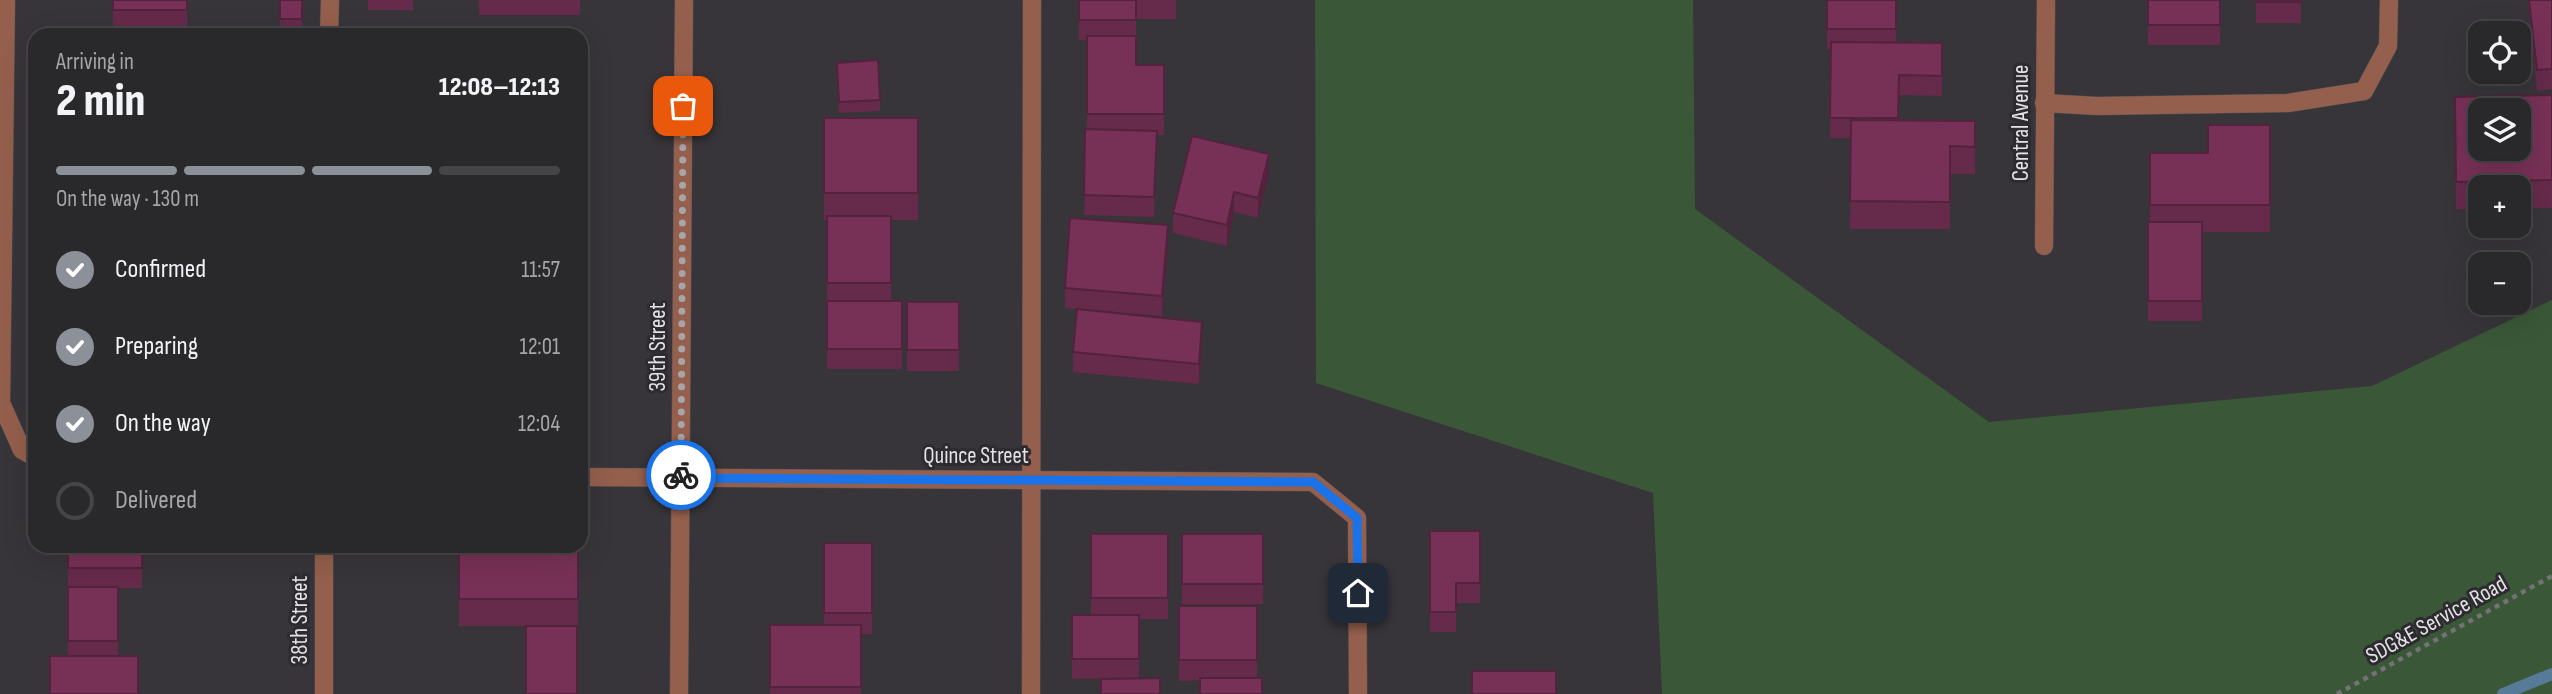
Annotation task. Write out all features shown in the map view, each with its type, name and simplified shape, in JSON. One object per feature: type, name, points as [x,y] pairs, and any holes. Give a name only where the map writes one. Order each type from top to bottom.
[{"type":"street","points":[[6,0],[1,403],[22,450],[28,453]]},
{"type":"street","points":[[330,0],[330,28]]},
{"type":"street","name":"39th Street","points":[[679,694],[684,0]]},
{"type":"street","points":[[1031,694],[1032,0]]},
{"type":"street","name":"Central Avenue","points":[[2044,246],[2046,0]]},
{"type":"street","points":[[2044,103],[2097,106],[2288,103],[2364,91],[2388,46],[2389,0]]},
{"type":"street","name":"Quince Street","points":[[588,477],[1313,482],[1357,518],[1358,694]]},
{"type":"street","name":"38th Street","points":[[324,553],[324,694]]},
{"type":"path","name":"SDG&E Service Road","points":[[2337,694],[2552,576]]},
{"type":"green space","points":[[1315,0],[1693,0],[1695,209],[1989,422],[2372,386],[2521,315],[2531,315],[2531,310],[2552,300],[2552,694],[1662,694],[1653,493],[1316,383]]},
{"type":"building","points":[[113,0],[187,0],[187,10],[113,10]]},
{"type":"building","points":[[280,0],[302,0],[302,19],[280,19]]},
{"type":"building","points":[[1079,0],[1136,0],[1136,20],[1079,20]]},
{"type":"building","points":[[1827,0],[1896,0],[1896,29],[1827,29]]},
{"type":"building","points":[[2148,0],[2220,0],[2220,25],[2148,25]]},
{"type":"building","points":[[2301,0],[2301,2],[2256,2]]},
{"type":"building","points":[[2529,0],[2552,0],[2552,69],[2537,70]]},
{"type":"building","points":[[1087,36],[1136,36],[1136,65],[1164,65],[1164,114],[1087,114]]},
{"type":"building","points":[[1831,42],[1942,43],[1942,76],[1899,75],[1898,118],[1830,118]]},
{"type":"building","points":[[878,60],[880,100],[839,102],[837,63]]},
{"type":"building","points":[[2552,95],[2552,180],[2531,180],[2531,175],[2468,175],[2468,182],[2456,182],[2455,97]]},
{"type":"building","points":[[824,118],[918,118],[918,193],[824,193]]},
{"type":"building","points":[[1851,120],[1975,121],[1975,147],[1950,146],[1950,202],[1850,201]]},
{"type":"building","points":[[2208,125],[2270,125],[2270,205],[2150,205],[2150,153],[2208,153]]},
{"type":"building","points":[[1085,129],[1157,131],[1154,197],[1084,195]]},
{"type":"building","points":[[1192,136],[1269,154],[1258,198],[1234,192],[1227,225],[1173,213]]},
{"type":"building","points":[[827,216],[891,216],[891,283],[827,283]]},
{"type":"building","points":[[1070,218],[1168,225],[1162,296],[1065,288]]},
{"type":"building","points":[[2148,222],[2202,222],[2202,301],[2148,301]]},
{"type":"building","points":[[827,301],[902,301],[902,349],[827,349]]},
{"type":"building","points":[[907,302],[959,302],[959,350],[907,350]]},
{"type":"building","points":[[1077,309],[1202,322],[1199,364],[1073,352]]},
{"type":"building","points":[[1430,531],[1480,531],[1480,583],[1456,583],[1456,612],[1430,612]]},
{"type":"building","points":[[1091,534],[1168,534],[1168,598],[1091,598]]},
{"type":"building","points":[[1182,534],[1263,534],[1263,584],[1182,584]]},
{"type":"building","points":[[824,543],[872,543],[872,613],[824,613]]},
{"type":"building","points":[[68,553],[142,553],[142,568],[68,568]]},
{"type":"building","points":[[459,553],[578,553],[578,599],[459,599]]},
{"type":"building","points":[[68,587],[118,587],[118,641],[68,641]]},
{"type":"building","points":[[1179,606],[1257,606],[1257,660],[1179,660]]},
{"type":"building","points":[[1072,615],[1139,615],[1139,659],[1072,659]]},
{"type":"building","points":[[770,625],[861,625],[861,687],[770,687]]},
{"type":"building","points":[[526,626],[577,626],[577,694],[526,694]]},
{"type":"building","points":[[50,656],[138,656],[138,694],[50,694]]},
{"type":"building","points":[[1472,671],[1556,671],[1556,694],[1472,694]]},
{"type":"building","points":[[1160,678],[1160,694],[1101,694],[1101,679]]},
{"type":"building","points":[[1200,678],[1262,678],[1262,694],[1200,694]]},
{"type":"waterway","points":[[2503,694],[2552,674]]},
{"type":"way so far","points":[[681,475],[683,106]]},
{"type":"route","points":[[681,475],[681,478],[1313,482],[1357,518],[1358,593]]}]
